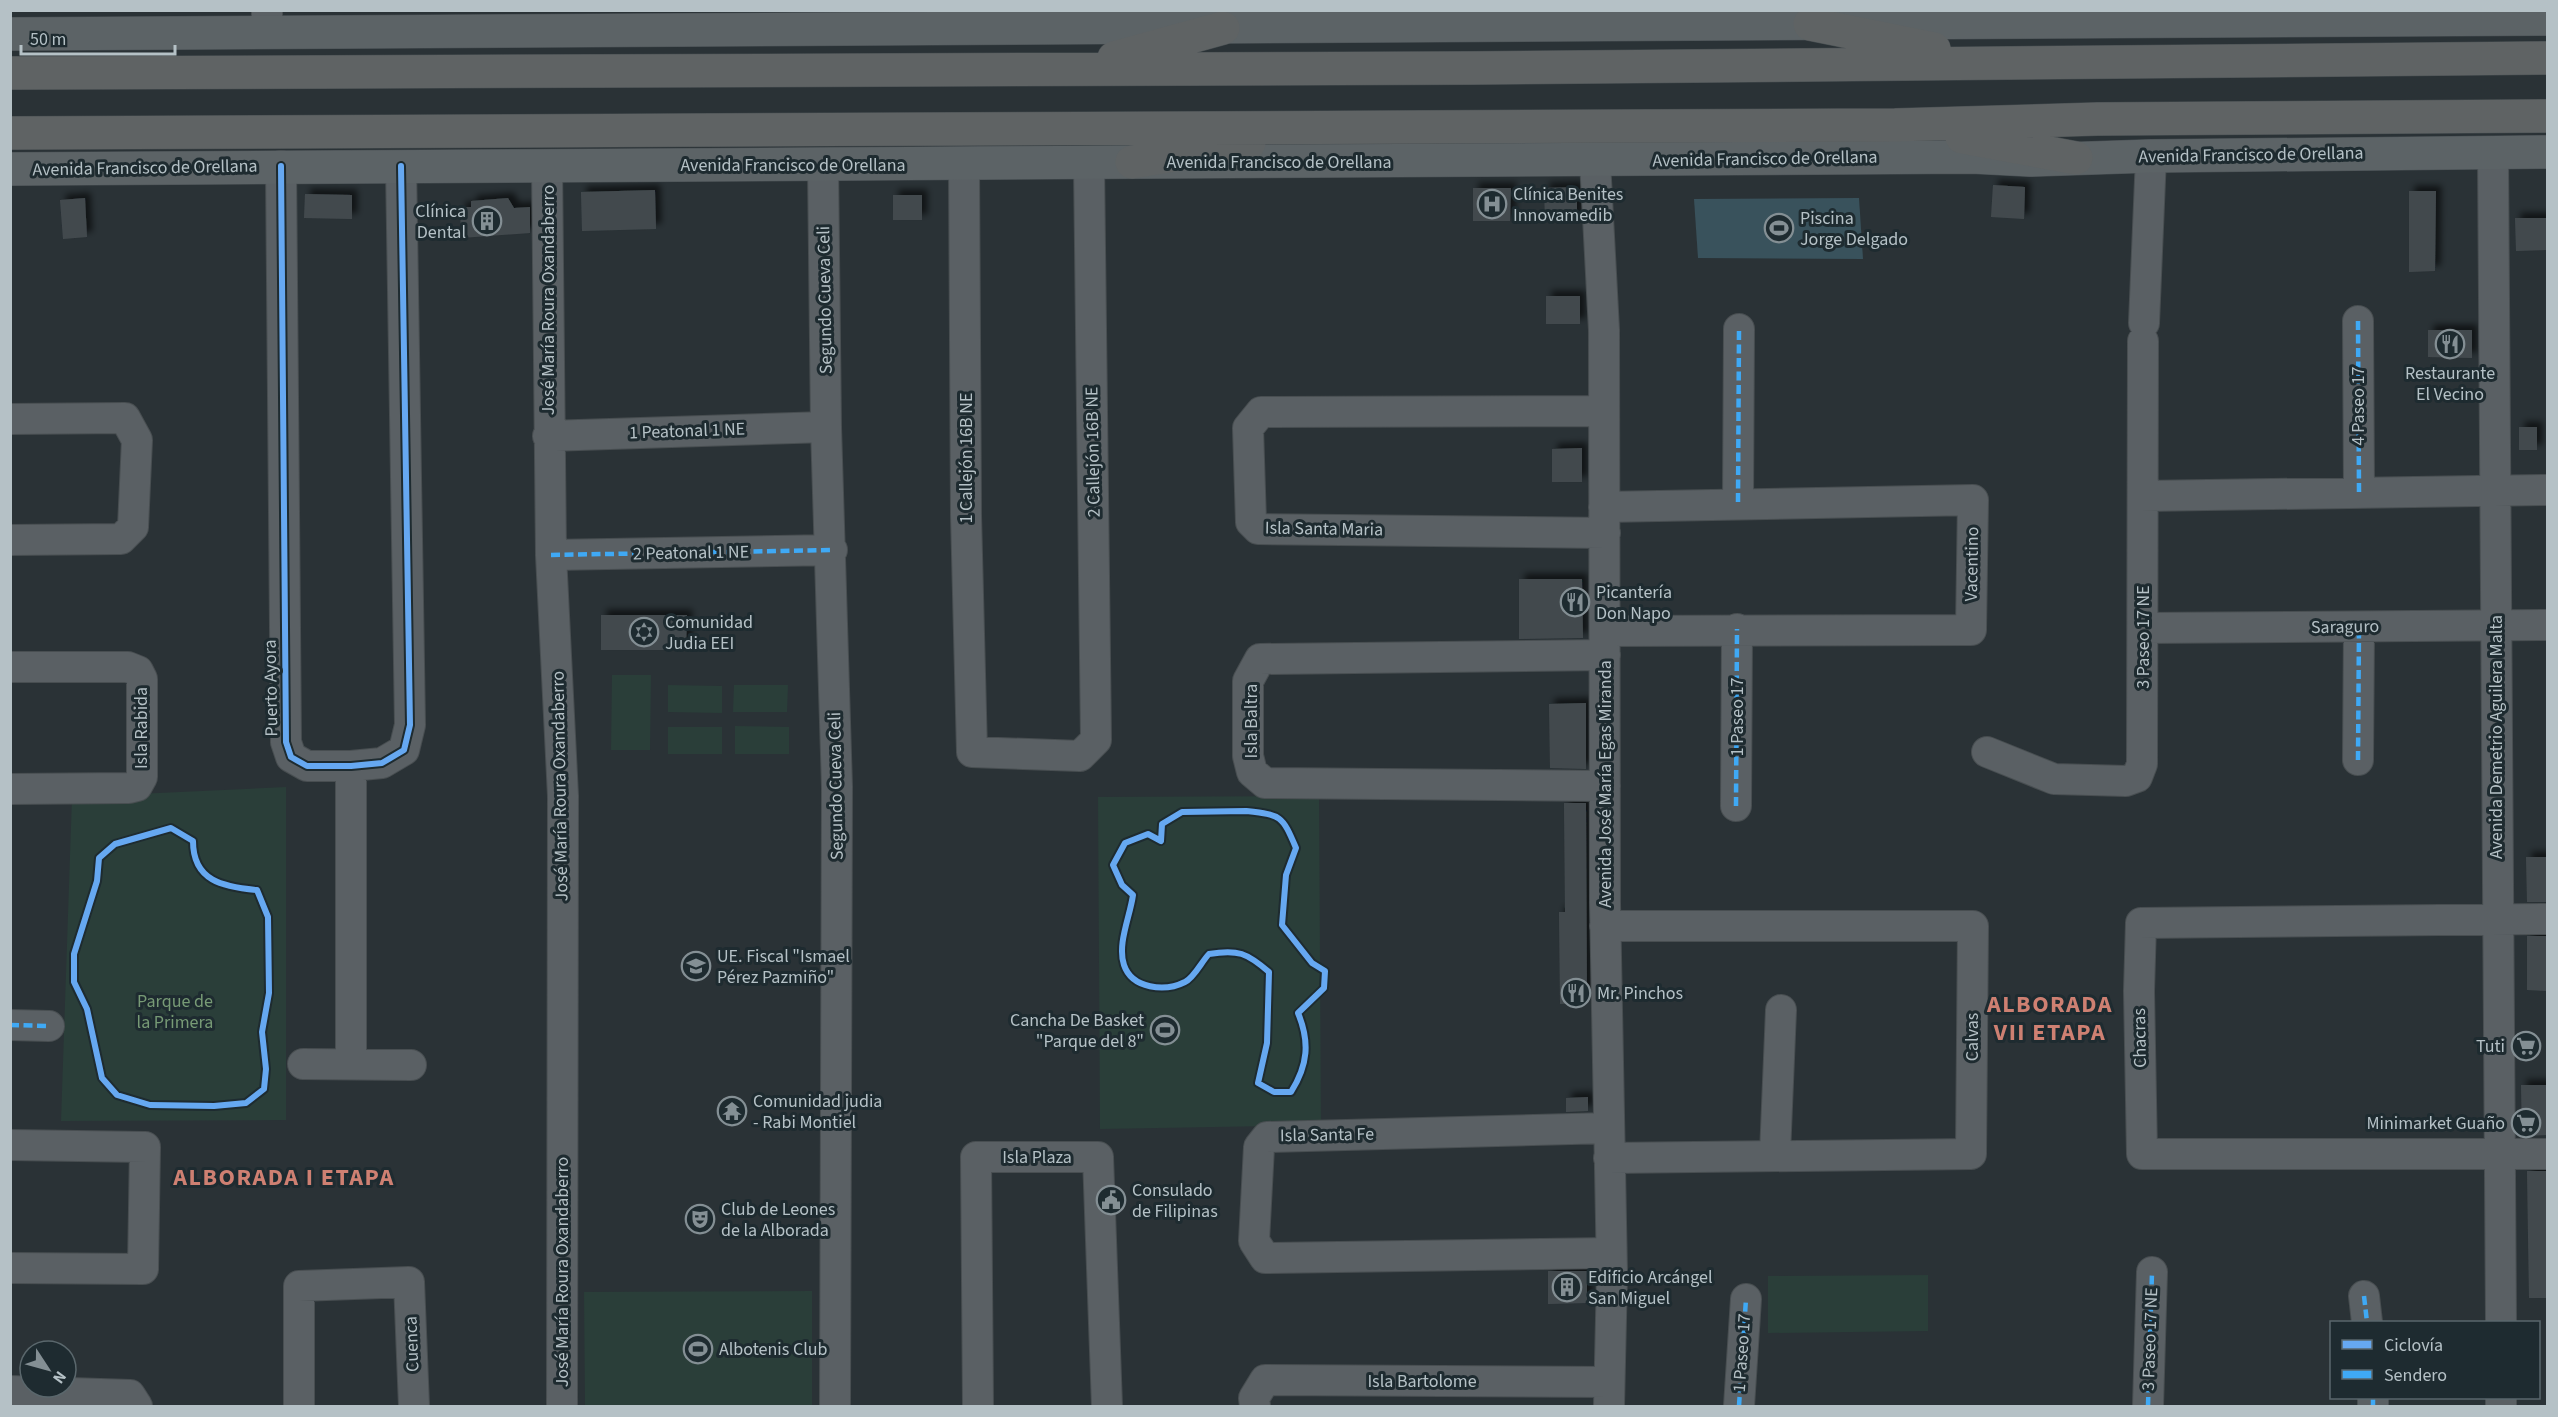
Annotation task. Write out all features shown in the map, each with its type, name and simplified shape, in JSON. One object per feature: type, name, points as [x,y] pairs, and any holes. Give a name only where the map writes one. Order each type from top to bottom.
[{"type":"highway","points":[[1809,24],[1997,62]]},
{"type":"highway","points":[[1072,69],[1223,28]]},
{"type":"highway","points":[[10,73],[1072,69],[2547,58]]},
{"type":"highway","name":"Avenida Francisco de Orellana","points":[[10,133],[1895,125],[2098,119],[2547,116]]},
{"type":"highway","points":[[1895,125],[2076,158]]},
{"type":"highway","points":[[1132,162],[1346,126]]},
{"type":"main road","points":[[10,34],[76,34],[267,21],[978,20],[1223,28],[1477,19],[1600,18],[1809,24],[2547,19]]},
{"type":"main road","points":[[10,63],[39,46],[76,34]]},
{"type":"main road","points":[[10,148],[64,169]]},
{"type":"main road","name":"Avenida Francisco de Orellana","points":[[10,169],[2076,158],[2547,152]]},
{"type":"street","name":"Avenida Demetrio Aguilera Malta","points":[[2493,152],[2493,491],[2501,1321]]},
{"type":"street","name":"3 Paseo 17 NE","points":[[1987,752],[2054,779],[2126,781],[2137,777],[2142,764],[2144,332],[2151,156]]},
{"type":"street","name":"Avenida José María Egas Miranda","points":[[1595,161],[1604,330],[1605,926],[1611,1253],[1609,1394]]},
{"type":"street","name":"1 Callejón 16B NE","points":[[964,164],[966,515],[972,752]]},
{"type":"street","name":"2 Callejón 16B NE","points":[[972,752],[1080,756],[1096,740],[1089,164]]},
{"type":"street","name":"Segundo Cueva Celi","points":[[824,165],[826,428],[832,550],[837,787],[835,1407]]},
{"type":"street","name":"Puerto Ayora","points":[[281,166],[286,742],[291,757],[307,766],[351,766],[382,763],[404,750],[411,725],[401,166]]},
{"type":"street","name":"José María Roura Oxandaberro","points":[[547,166],[551,555],[563,796],[562,1407]]},
{"type":"street","name":"4 Paseo 17","points":[[2358,321],[2359,492]]},
{"type":"street","points":[[1738,502],[1739,329]]},
{"type":"street","name":"Isla Santa Maria","points":[[1604,411],[1261,412],[1248,428],[1251,522],[1258,529],[1604,520]]},
{"type":"street","points":[[10,418],[125,418],[137,441],[133,527],[121,539],[10,540]]},
{"type":"street","name":"1 Peatonal 1 NE","points":[[549,436],[826,428]]},
{"type":"street","points":[[2144,496],[2547,490]]},
{"type":"street","name":"Vacentino","points":[[1604,520],[1738,502],[1973,500],[1971,630],[1737,629],[1605,643]]},
{"type":"street","name":"2 Peatonal 1 NE","points":[[551,555],[832,550]]},
{"type":"street","name":"Saraguro","points":[[2143,628],[2547,625]]},
{"type":"street","points":[[2358,760],[2359,627]]},
{"type":"street","name":"1 Paseo 17","points":[[1736,806],[1737,629]]},
{"type":"street","name":"Isla Baltra","points":[[1605,643],[1260,659],[1248,681],[1248,756],[1252,772],[1265,783],[1605,786]]},
{"type":"street","name":"Isla Rabida","points":[[10,667],[128,667],[138,671],[142,679],[142,777],[137,786],[10,789]]},
{"type":"street","points":[[351,766],[351,1062]]},
{"type":"street","name":"Chacras","points":[[2547,919],[2141,923],[2139,991],[2142,1154],[2547,1154]]},
{"type":"street","name":"Calvas","points":[[1605,926],[1973,926],[1971,1154],[1775,1154],[1609,1158]]},
{"type":"street","points":[[1775,1154],[1781,1010]]},
{"type":"street","points":[[10,1025],[49,1026]]},
{"type":"street","points":[[303,1064],[351,1062],[411,1065]]},
{"type":"street","name":"Isla Santa Fe","points":[[1609,1128],[1267,1137],[1259,1147],[1254,1241],[1265,1258],[1611,1253]]},
{"type":"street","points":[[10,1145],[145,1147],[143,1269],[10,1268]]},
{"type":"street","name":"Isla Plaza","points":[[978,1407],[976,1156],[1098,1156],[1107,1407]]},
{"type":"street","name":"3 Paseo 17 NE","points":[[2148,1407],[2152,1272]]},
{"type":"street","name":"Cuenca","points":[[299,1407],[299,1286],[409,1282],[414,1407]]},
{"type":"street","name":"1 Paseo 17","points":[[1739,1407],[1746,1299]]},
{"type":"street","name":"Isla Bartolome","points":[[1255,1407],[1254,1398],[1265,1380],[1609,1394]]},
{"type":"street","points":[[10,1391],[130,1395],[137,1407]]},
{"type":"green space","points":[[612,675],[651,675],[650,750],[611,750]]},
{"type":"green space","points":[[668,685],[722,686],[722,713],[668,712]]},
{"type":"green space","points":[[734,685],[788,685],[787,712],[733,712]]},
{"type":"green space","points":[[735,726],[789,727],[789,754],[735,754]]},
{"type":"green space","points":[[668,727],[722,727],[722,754],[668,754]]},
{"type":"green space","name":"Parque de la Primera","points":[[286,787],[286,1120],[61,1121],[72,797]]},
{"type":"green space","points":[[1319,796],[1321,1125],[1100,1129],[1098,797]]},
{"type":"green space","points":[[1928,1275],[1928,1331],[1768,1333],[1768,1276]]},
{"type":"green space","name":"Albotenis Club","points":[[812,1291],[812,1406],[585,1406],[584,1292]]},
{"type":"water","name":"Piscina Jorge Delgado","points":[[1859,198],[1863,259],[1698,258],[1694,199]]},
{"type":"building","points":[[1993,185],[2025,187],[2024,219],[1991,217]]},
{"type":"building","points":[[1577,187],[1577,220],[1545,221],[1544,188]]},
{"type":"building","name":"Clínica Benites Innovamedib","points":[[1473,188],[1511,188],[1510,221],[1473,221]]},
{"type":"building","points":[[655,190],[656,229],[582,231],[581,192]]},
{"type":"building","points":[[2409,191],[2436,191],[2435,271],[2409,272]]},
{"type":"building","points":[[305,194],[352,195],[352,219],[304,218]]},
{"type":"building","points":[[893,195],[922,195],[922,220],[893,220]]},
{"type":"building","points":[[85,198],[87,237],[63,239],[60,200]]},
{"type":"building","name":"Clínica Dental","points":[[508,198],[514,208],[530,207],[530,233],[461,238],[460,207],[471,207],[471,201]]},
{"type":"building","points":[[2515,218],[2547,218],[2547,250],[2516,251]]},
{"type":"building","points":[[1546,296],[1580,296],[1580,324],[1546,324]]},
{"type":"building","name":"Restaurante El Vecino","points":[[2428,330],[2472,330],[2472,358],[2428,357]]},
{"type":"building","points":[[2519,427],[2537,427],[2537,450],[2519,450]]},
{"type":"building","points":[[1582,448],[1582,482],[1552,482],[1552,449]]},
{"type":"building","points":[[1519,579],[1582,579],[1583,638],[1519,639]]},
{"type":"building","name":"Comunidad Judia EEI","points":[[601,615],[687,615],[686,650],[601,650]]},
{"type":"building","points":[[1586,703],[1586,769],[1550,768],[1549,704]]},
{"type":"building","points":[[1564,803],[1586,803],[1587,1003],[1560,1004],[1559,912],[1565,912]]},
{"type":"building","points":[[2526,857],[2547,857],[2547,902],[2527,902]]},
{"type":"building","points":[[2527,936],[2547,936],[2547,991],[2527,990]]},
{"type":"building","points":[[2521,1085],[2547,1085],[2547,1135],[2522,1136]]},
{"type":"building","points":[[1588,1097],[1588,1111],[1566,1112],[1566,1098]]},
{"type":"building","points":[[2527,1171],[2547,1171],[2547,1298],[2529,1298]]},
{"type":"building","name":"Edificio Arcángel San Miguel","points":[[1548,1271],[1587,1271],[1587,1303],[1548,1304]]},
{"type":"marked path","points":[[2358,321],[2359,492]]},
{"type":"marked path","points":[[1738,502],[1739,329]]},
{"type":"marked path","points":[[551,555],[832,550]]},
{"type":"marked path","points":[[2358,760],[2359,627]]},
{"type":"marked path","points":[[1736,806],[1737,629]]},
{"type":"marked path","points":[[10,1025],[49,1026]]},
{"type":"marked path","points":[[2148,1406],[2152,1272]]},
{"type":"marked path","points":[[2364,1296],[2367,1321]]},
{"type":"marked path","points":[[1739,1406],[1746,1299]]},
{"type":"marked path","points":[[2373,1399],[2373,1406]]},
{"type":"cycle path","points":[[281,166],[286,742],[291,757],[307,766],[382,763],[404,750],[410,725],[401,166]]},
{"type":"cycle path","points":[[1246,811],[1274,816],[1287,829],[1296,848],[1286,875],[1282,925],[1312,963],[1325,971],[1324,988],[1298,1013],[1306,1044],[1304,1063],[1291,1092],[1274,1092],[1258,1083],[1267,1043],[1269,972],[1242,954],[1235,952],[1209,954],[1185,982],[1159,987],[1142,984],[1134,979],[1128,973],[1122,957],[1123,939],[1133,895],[1122,885],[1113,865],[1125,843],[1148,834],[1161,841],[1162,824],[1182,812],[1246,811]]},
{"type":"cycle path","points":[[171,828],[193,841],[198,865],[212,879],[233,887],[257,890],[268,917],[269,993],[262,1032],[266,1069],[264,1089],[246,1103],[214,1106],[150,1105],[117,1095],[102,1078],[87,1009],[74,982],[74,954],[97,881],[99,858],[115,844],[171,828]]},
{"type":"place","name":"Clínica Benites Innovamedib","points":[[1492,204]]},
{"type":"place","name":"Clínica Dental","points":[[487,221]]},
{"type":"place","name":"Piscina Jorge Delgado","points":[[1779,228]]},
{"type":"place","name":"Restaurante El Vecino","points":[[2450,344]]},
{"type":"place","name":"Picantería Don Napo","points":[[1575,602]]},
{"type":"place","name":"Comunidad Judia EEI","points":[[644,632]]},
{"type":"place","name":"UE. Fiscal \"Ismael Pérez Pazmiño\"","points":[[696,966]]},
{"type":"place","name":"Mr. Pinchos","points":[[1576,993]]},
{"type":"place","name":"Cancha De Basket \"Parque del 8\"","points":[[1165,1030]]},
{"type":"place","name":"Tuti","points":[[2526,1046]]},
{"type":"place","name":"Comunidad judia - Rabi Montiel","points":[[732,1111]]},
{"type":"place","name":"Minimarket Guaño","points":[[2526,1123]]},
{"type":"place","name":"Consulado de Filipinas","points":[[1111,1200]]},
{"type":"place","name":"Club de Leones de la Alborada","points":[[700,1219]]},
{"type":"place","name":"Edificio Arcángel San Miguel","points":[[1567,1287]]},
{"type":"place","name":"Albotenis Club","points":[[698,1349]]},
{"type":"district","name":"ALBORADA VII ETAPA","points":[[2050,1018]]},
{"type":"district","name":"ALBORADA I ETAPA","points":[[284,1177]]}]
